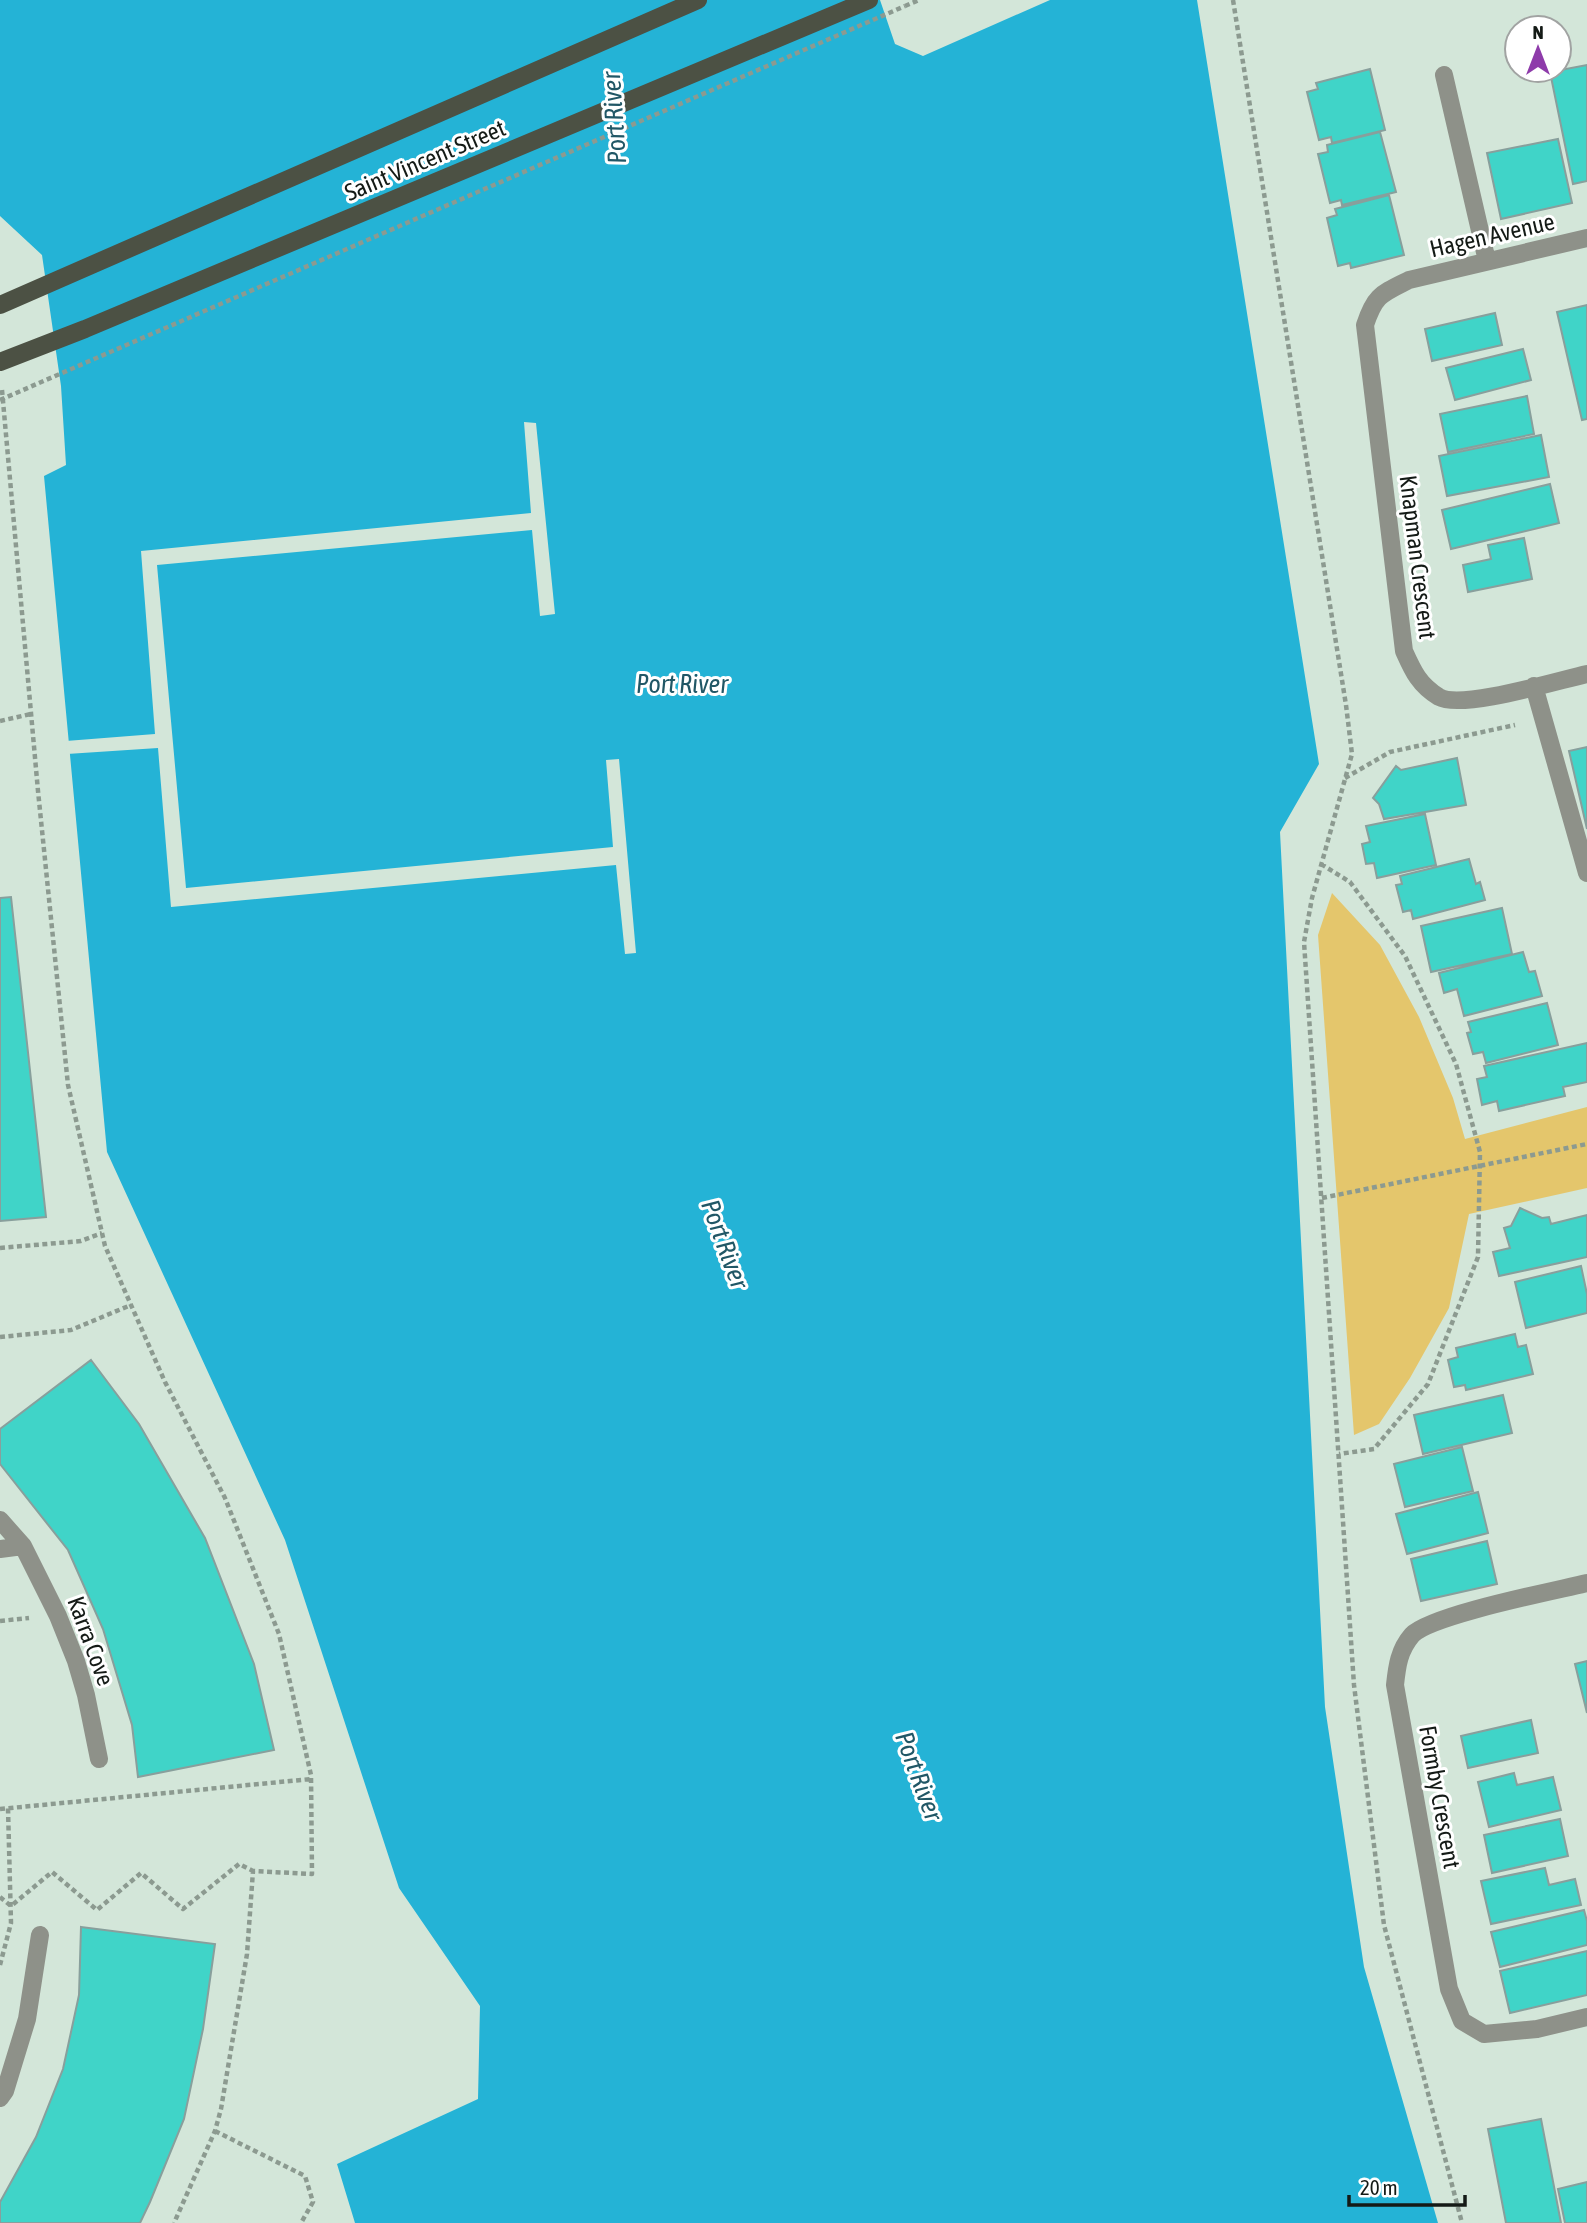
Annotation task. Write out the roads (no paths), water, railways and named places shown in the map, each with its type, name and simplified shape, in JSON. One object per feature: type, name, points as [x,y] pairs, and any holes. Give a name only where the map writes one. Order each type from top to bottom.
[{"type":"main road","name":"Saint Vincent Street","points":[[0,305],[698,0]]},
{"type":"main road","name":"Saint Vincent Street","points":[[0,362],[85,329],[869,0]]},
{"type":"street","points":[[1444,75],[1487,261]]},
{"type":"street","name":"Hagen Avenue","points":[[1409,280],[1587,238]]},
{"type":"street","name":"Knapman Crescent","points":[[1409,280],[1385,292],[1372,303],[1365,325],[1404,651],[1418,681],[1441,699],[1471,701],[1587,674]]},
{"type":"street","points":[[1534,686],[1587,873]]},
{"type":"street","name":"Karra Cove","points":[[0,1520],[23,1546],[58,1616],[86,1695],[99,1759]]},
{"type":"street","points":[[0,1549],[23,1546]]},
{"type":"street","name":"Formby Crescent","points":[[1587,1583],[1445,1618],[1414,1633],[1398,1656],[1395,1685],[1449,1989],[1462,2021],[1484,2034],[1537,2029],[1587,2017]]},
{"type":"street","points":[[0,2098],[5,2091],[27,2019],[40,1935]]},
{"type":"water","name":"Port River","points":[[0,0],[880,0],[895,44],[923,56],[1050,0],[1197,0],[1319,764],[1280,832],[1325,1707],[1364,1967],[1438,2223],[355,2223],[337,2164],[478,2099],[480,2006],[399,1888],[285,1540],[107,1152],[44,476],[66,465],[61,386],[42,255],[0,216]]}]
